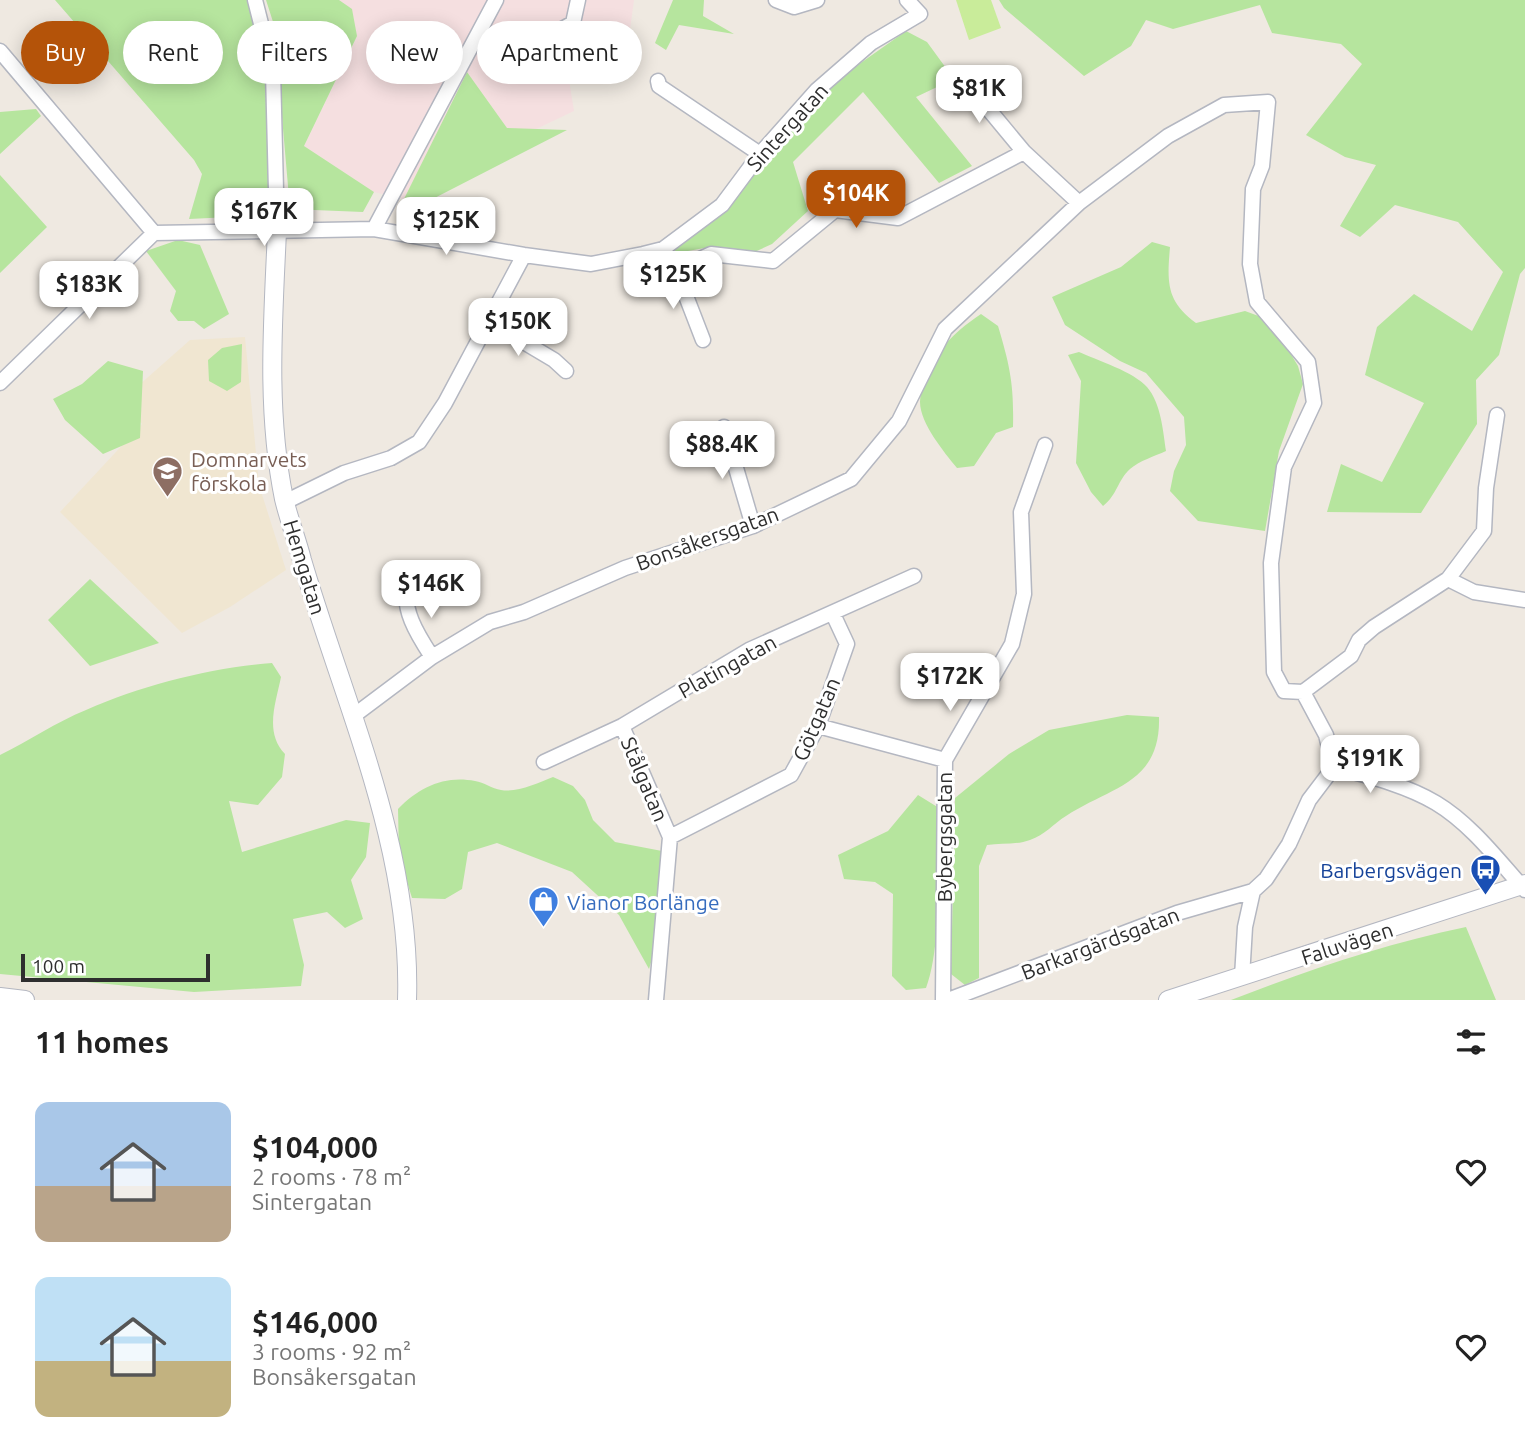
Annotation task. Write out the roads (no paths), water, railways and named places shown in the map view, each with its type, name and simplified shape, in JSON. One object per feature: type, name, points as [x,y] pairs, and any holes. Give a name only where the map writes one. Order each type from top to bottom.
[{"type":"street","name":"Hemgatan","points":[[255,0],[273,71],[277,231],[271,347],[274,439],[285,502],[377,795],[395,871],[408,958],[407,1000]]},
{"type":"street","points":[[485,21],[496,0]]},
{"type":"street","points":[[573,21],[578,0]]},
{"type":"street","points":[[776,0],[794,7],[817,0]]},
{"type":"street","name":"Sintergatan","points":[[154,233],[374,229],[591,264],[663,249],[722,205],[760,154],[817,90],[871,43],[920,14],[906,0]]},
{"type":"street","points":[[374,229],[477,37]]},
{"type":"street","points":[[0,51],[154,233],[0,383]]},
{"type":"street","points":[[961,76],[1024,152],[1079,204]]},
{"type":"street","points":[[658,81],[659,86],[760,154]]},
{"type":"street","name":"Bonsåkersgatan","points":[[352,717],[432,657],[490,622],[524,612],[625,568],[753,526],[851,479],[898,421],[945,329],[1079,204],[1168,136],[1224,105],[1268,102],[1262,166],[1253,189],[1250,264],[1257,302],[1308,362],[1314,403],[1284,467],[1271,563],[1273,672],[1284,691],[1303,692]]},
{"type":"street","points":[[677,270],[711,254],[773,261],[835,210],[898,218],[1024,152]]},
{"type":"street","points":[[663,249],[677,270],[703,340]]},
{"type":"street","points":[[285,502],[344,473],[391,458],[419,442],[446,402],[487,320],[524,255]]},
{"type":"street","points":[[487,320],[554,360],[566,371]]},
{"type":"street","points":[[1334,767],[1326,735],[1303,692],[1351,656],[1359,640],[1374,627],[1448,579],[1484,530],[1486,488],[1497,415]]},
{"type":"street","points":[[724,426],[753,526]]},
{"type":"street","name":"Bybergsgatan","points":[[946,1000],[945,760],[1012,644],[1024,594],[1021,512],[1045,445]]},
{"type":"street","name":"Platingatan","points":[[544,762],[622,726],[748,650],[914,576]]},
{"type":"street","points":[[1448,579],[1474,592],[1525,600]]},
{"type":"street","points":[[409,582],[405,592],[409,614],[432,657]]},
{"type":"street","name":"Götgatan","points":[[670,837],[791,775],[818,726],[847,644],[833,614]]},
{"type":"street","name":"Stålgatan","points":[[622,726],[670,837],[656,1000]]},
{"type":"street","points":[[818,726],[945,760]]},
{"type":"street","points":[[1334,767],[1390,783],[1436,802],[1469,828],[1524,887]]},
{"type":"street","points":[[1242,977],[1245,927],[1253,891],[1266,879],[1289,844],[1309,800],[1334,767]]},
{"type":"street","name":"Faluvägen","points":[[1168,1000],[1524,887]]},
{"type":"street","name":"Barkargärdsgatan","points":[[946,1000],[1177,913],[1253,891]]},
{"type":"street","points":[[0,997],[25,1000]]},
{"type":"place","name":"Domnarvets förskola","points":[[168,498]]},
{"type":"place","name":"Barbergsvägen","points":[[1485,897]]},
{"type":"place","name":"Vianor Borlänge","points":[[544,929]]}]
